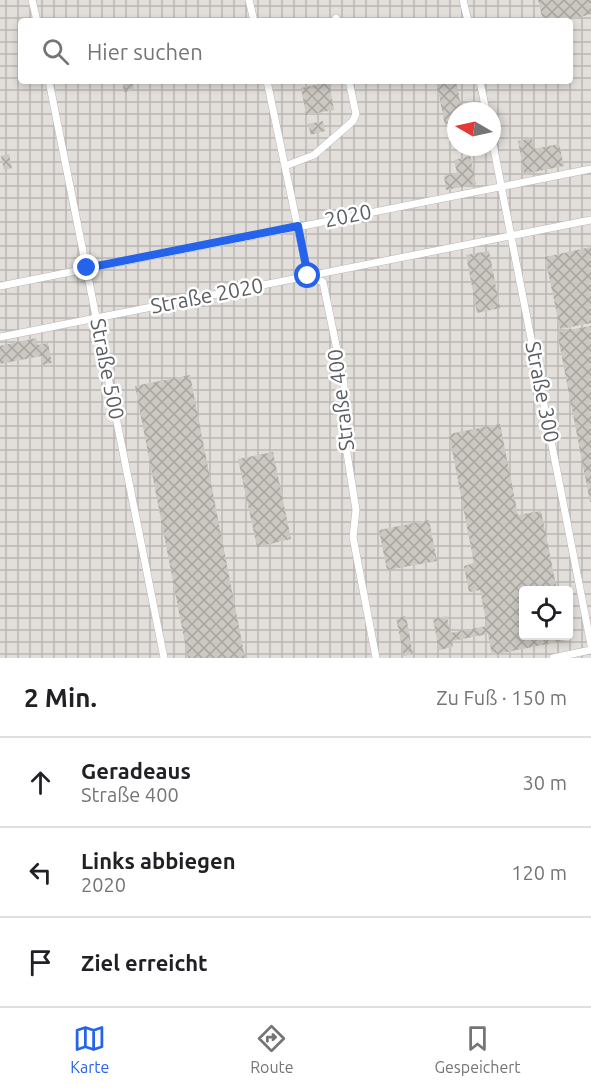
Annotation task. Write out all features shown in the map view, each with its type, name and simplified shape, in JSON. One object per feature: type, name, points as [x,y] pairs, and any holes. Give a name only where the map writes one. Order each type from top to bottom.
[{"type":"lane","points":[[32,0],[36,18]]},
{"type":"lane","points":[[249,0],[253,18]]},
{"type":"lane","points":[[463,0],[467,18]]},
{"type":"lane","name":"Straße 500","points":[[50,84],[164,658]]},
{"type":"lane","points":[[268,84],[308,276]]},
{"type":"lane","points":[[285,165],[314,155],[353,121],[357,114],[350,84]]},
{"type":"lane","points":[[481,84],[484,102]]},
{"type":"lane","name":"Straße 300","points":[[496,156],[591,645]]},
{"type":"lane","name":"2020","points":[[0,286],[591,169]]},
{"type":"lane","name":"Straße 2020","points":[[0,337],[591,220]]},
{"type":"lane","name":"Straße 400","points":[[308,276],[323,282],[344,384],[344,434],[356,510],[353,537],[376,658]]},
{"type":"lane","points":[[553,658],[591,650]]},
{"type":"shaded area","points":[[0,0],[591,0],[591,658],[0,658]]},
{"type":"building","points":[[538,0],[591,0],[591,14],[573,19],[542,18]]},
{"type":"building","points":[[123,84],[133,84],[134,90],[124,92]]},
{"type":"building","points":[[329,84],[334,110],[306,115],[301,88]]},
{"type":"building","points":[[437,84],[457,84],[460,102],[447,102],[447,125],[445,125]]},
{"type":"building","points":[[323,121],[325,131],[311,135],[308,124]]},
{"type":"building","points":[[532,138],[534,149],[559,144],[564,166],[524,174],[518,141]]},
{"type":"building","points":[[9,154],[12,168],[4,170],[1,156]]},
{"type":"building","points":[[470,156],[476,184],[446,190],[444,176],[457,173],[454,160]]},
{"type":"building","points":[[591,247],[591,323],[560,329],[545,257]]},
{"type":"building","points":[[489,251],[500,308],[477,313],[466,255]]},
{"type":"building","points":[[591,326],[591,502],[590,502],[557,332]]},
{"type":"building","points":[[36,338],[38,345],[48,343],[52,363],[43,365],[41,356],[0,364],[0,346]]},
{"type":"building","points":[[190,375],[245,658],[188,658],[135,386]]},
{"type":"building","points":[[500,424],[518,515],[541,511],[556,586],[519,586],[519,640],[567,640],[492,655],[488,634],[452,641],[453,647],[439,650],[433,619],[447,616],[450,633],[487,626],[480,590],[469,592],[464,566],[474,563],[449,434]]},
{"type":"building","points":[[273,452],[291,539],[257,547],[238,459]]},
{"type":"building","points":[[429,520],[437,561],[387,570],[379,530]]},
{"type":"building","points":[[406,616],[413,654],[404,656],[396,618]]},
{"type":"route","points":[[87,268],[298,226],[308,276]]}]
